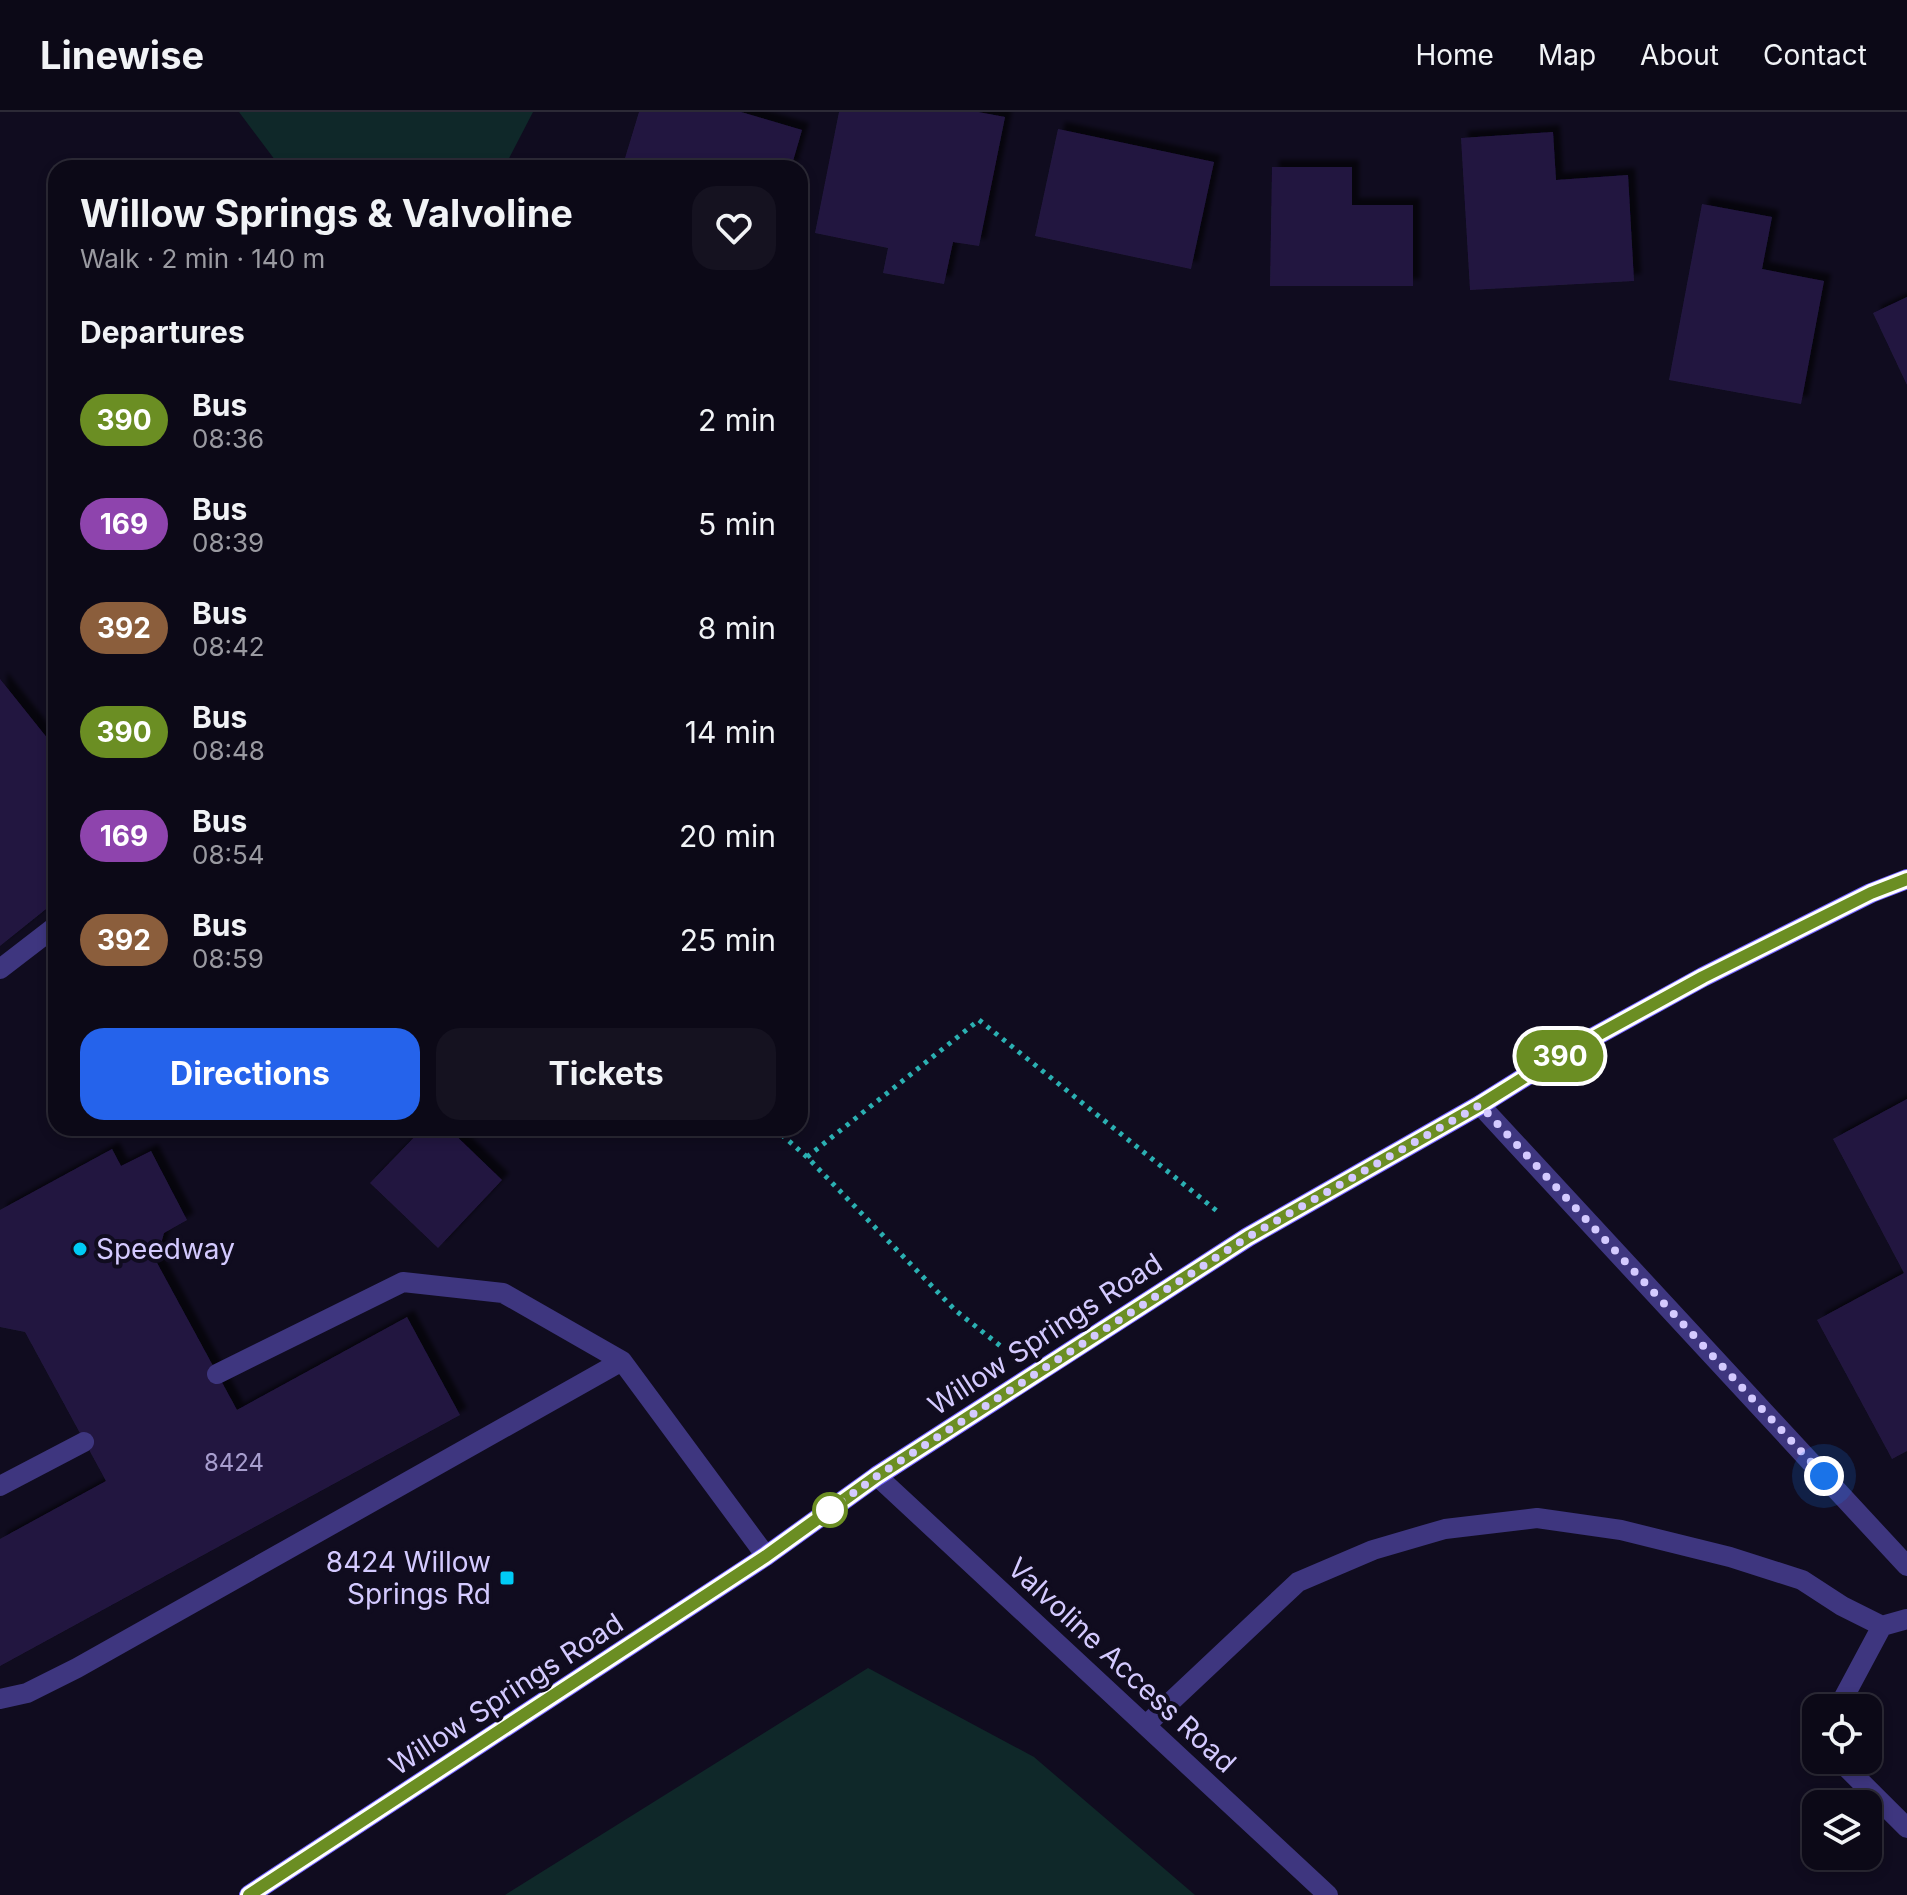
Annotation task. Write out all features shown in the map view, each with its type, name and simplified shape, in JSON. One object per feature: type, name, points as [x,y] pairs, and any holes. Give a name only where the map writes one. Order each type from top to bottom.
[{"type":"main road","name":"Willow Springs Road","points":[[249,1895],[766,1556],[877,1476],[1248,1237],[1480,1105],[1552,1060],[1703,977],[1871,893],[1907,879]]},
{"type":"lane","points":[[0,969],[48,932]]},
{"type":"lane","points":[[1480,1105],[1907,1566]]},
{"type":"lane","points":[[217,1374],[403,1282],[503,1293],[622,1361],[766,1556]]},
{"type":"lane","points":[[0,1699],[27,1693],[77,1668],[622,1361]]},
{"type":"lane","points":[[0,1486],[84,1442]]},
{"type":"lane","name":"Valvoline Access Road","points":[[877,1476],[1328,1895]]},
{"type":"lane","points":[[1146,1725],[1298,1582],[1373,1550],[1445,1529],[1537,1518],[1621,1530],[1730,1557],[1802,1580],[1842,1606],[1882,1626],[1907,1619]]},
{"type":"lane","points":[[1846,1694],[1882,1626]]},
{"type":"lane","points":[[1853,1774],[1907,1828]]},
{"type":"path","points":[[807,1157],[979,1020],[1248,1237]]},
{"type":"path","points":[[783,1136],[955,1310],[1035,1374]]},
{"type":"green space","points":[[239,112],[533,112],[508,160],[275,160]]},
{"type":"green space","points":[[868,1668],[1034,1757],[1195,1895],[505,1895]]},
{"type":"building","points":[[639,112],[741,112],[802,130],[793,160],[624,160]]},
{"type":"building","points":[[839,112],[978,112],[1005,117],[979,246],[953,242],[944,284],[883,273],[888,248],[815,233]]},
{"type":"building","points":[[1058,129],[1214,162],[1191,269],[1035,236]]},
{"type":"building","points":[[1553,132],[1556,180],[1628,175],[1634,281],[1470,290],[1461,138]]},
{"type":"building","points":[[1272,167],[1352,167],[1352,205],[1413,205],[1413,286],[1270,286]]},
{"type":"building","points":[[1702,204],[1772,217],[1762,269],[1824,281],[1801,404],[1669,380]]},
{"type":"building","points":[[1907,297],[1907,385],[1873,313]]},
{"type":"building","points":[[0,679],[48,739],[48,907],[0,946]]},
{"type":"building","points":[[1907,1099],[1907,1451],[1892,1459],[1817,1320],[1904,1273],[1833,1139]]},
{"type":"building","points":[[415,1136],[456,1136],[502,1180],[438,1248],[370,1183]]},
{"type":"building","name":"Speedway","points":[[112,1149],[121,1166],[151,1151],[187,1220],[164,1233],[156,1261],[237,1410],[407,1317],[460,1415],[0,1666],[0,1539],[106,1481],[25,1332],[0,1327],[0,1210]]},
{"type":"bus line","name":"390","points":[[249,1895],[766,1556],[877,1476],[1248,1237],[1480,1105],[1552,1060],[1703,977],[1871,893],[1907,879]]},
{"type":"place","name":"Speedway","points":[[80,1249]]},
{"type":"place","name":"8424 Willow Springs Rd","points":[[507,1578]]},
{"type":"route","points":[[830,1510],[877,1476],[1248,1237],[1480,1105],[1824,1476]]}]
